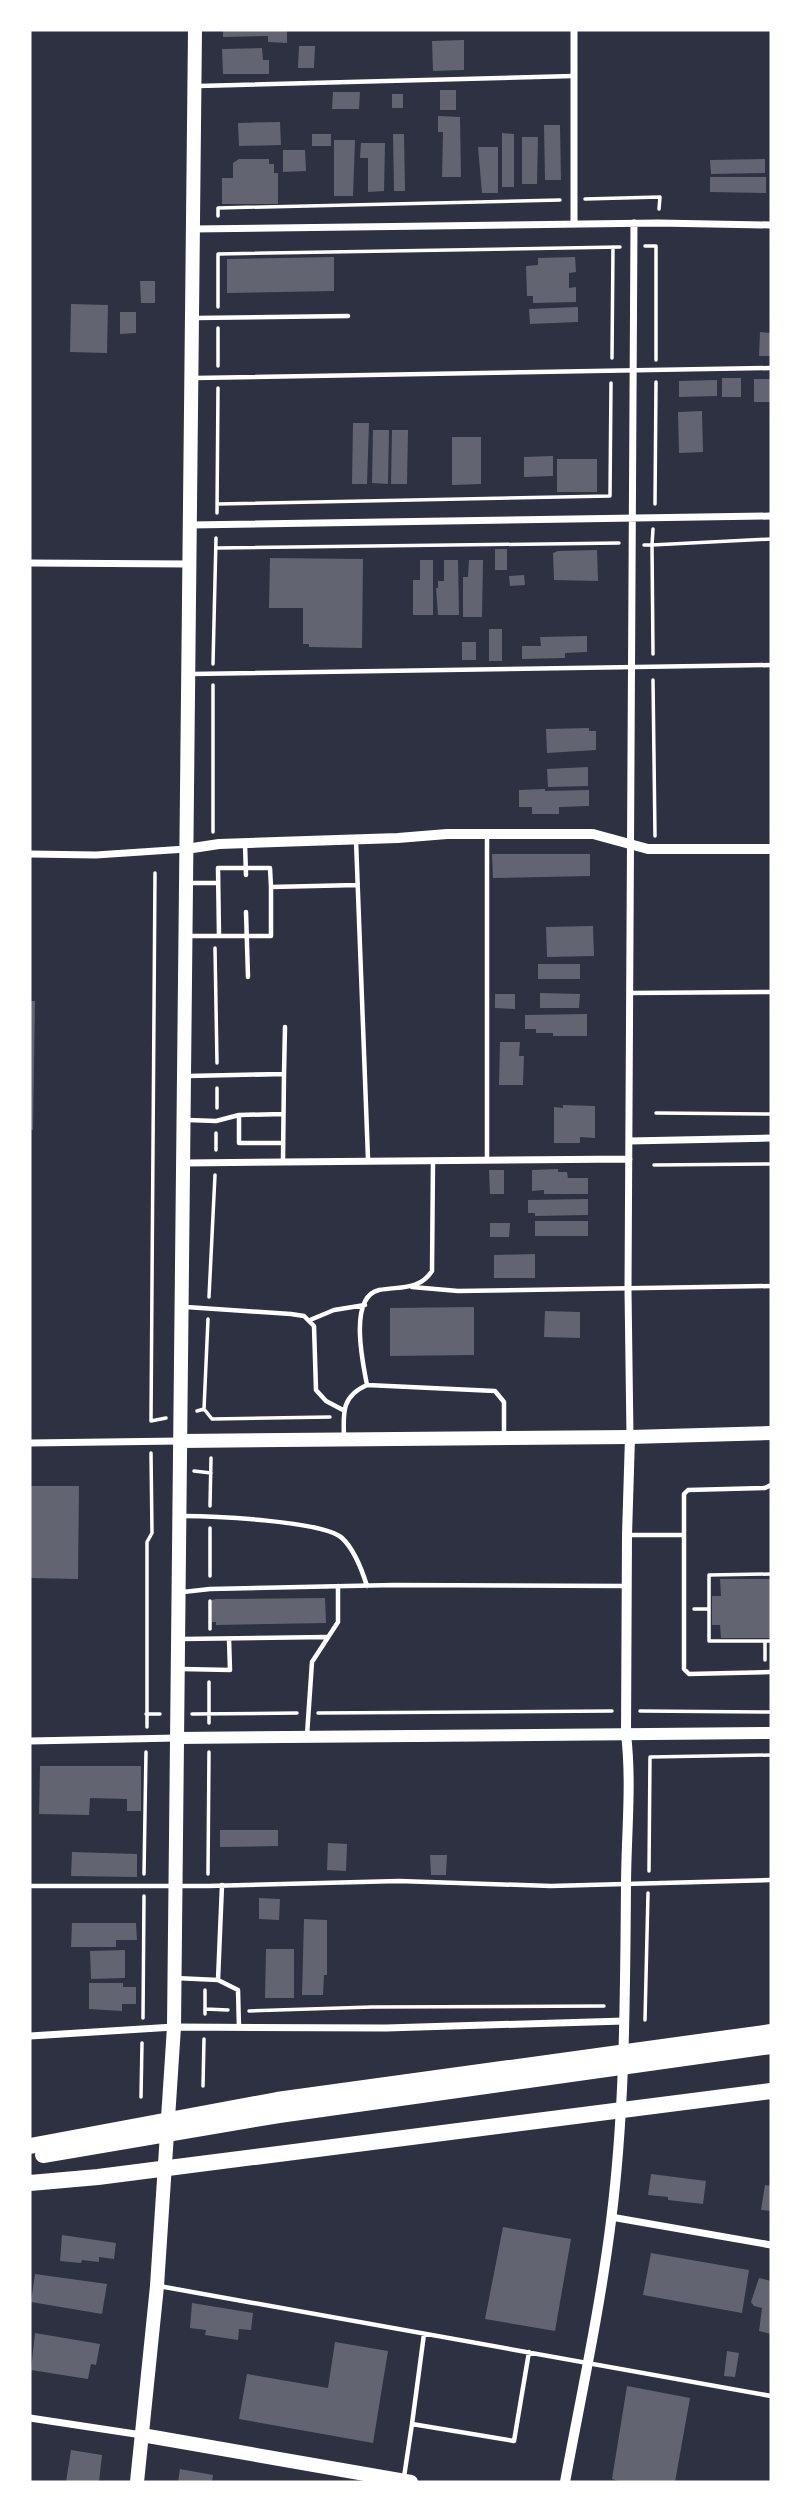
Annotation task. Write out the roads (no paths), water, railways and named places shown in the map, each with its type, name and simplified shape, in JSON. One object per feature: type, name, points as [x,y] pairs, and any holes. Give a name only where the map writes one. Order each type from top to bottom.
[{"type":"highway","points":[[688,2051],[771,2032]]},
{"type":"highway","points":[[30,2146],[278,2107],[688,2051],[771,2046]]},
{"type":"highway","points":[[38,2182],[771,2091]]},
{"type":"highway","points":[[30,2157],[278,2107]]},
{"type":"main road","points":[[137,2482],[157,2286],[174,2027],[195,30]]},
{"type":"main road","points":[[180,1441],[771,1433]]},
{"type":"main road","points":[[177,1738],[771,1733]]},
{"type":"main road","points":[[142,2435],[407,2482]]},
{"type":"street","points":[[574,30],[574,224]]},
{"type":"street","points":[[192,229],[634,223],[771,225]]},
{"type":"street","points":[[565,2482],[611,2217],[624,2021],[630,1437],[628,1290],[634,223]]},
{"type":"street","points":[[190,525],[771,516]]},
{"type":"street","points":[[30,563],[189,564]]},
{"type":"street","points":[[30,853],[108,854],[246,843],[487,834],[593,834],[648,849],[771,849]]},
{"type":"street","points":[[629,1141],[771,1138]]},
{"type":"street","points":[[183,1163],[368,1159],[629,1159]]},
{"type":"street","points":[[30,1443],[180,1441]]},
{"type":"street","points":[[30,1741],[177,1738]]},
{"type":"street","points":[[30,2036],[174,2027],[386,2028],[624,2021]]},
{"type":"street","points":[[611,2217],[771,2245]]},
{"type":"street","points":[[30,2418],[142,2435]]},
{"type":"lane","points":[[194,86],[573,76]]},
{"type":"lane","points":[[191,318],[348,316]]},
{"type":"lane","points":[[191,378],[771,368]]},
{"type":"lane","points":[[188,674],[771,665]]},
{"type":"lane","points":[[487,834],[487,1159]]},
{"type":"lane","points":[[356,839],[368,1159]]},
{"type":"lane","points":[[246,843],[246,875]]},
{"type":"lane","points":[[186,936],[217,936],[247,936],[271,936],[270,868],[218,868],[217,936]]},
{"type":"lane","points":[[186,883],[218,883]]},
{"type":"lane","points":[[271,887],[357,886]]},
{"type":"lane","points":[[246,912],[248,977]]},
{"type":"lane","points":[[630,993],[771,992]]},
{"type":"lane","points":[[283,1160],[285,1027]]},
{"type":"lane","points":[[184,1076],[284,1074]]},
{"type":"lane","points":[[183,1120],[216,1121],[239,1115],[283,1114]]},
{"type":"lane","points":[[239,1115],[239,1143],[283,1143]]},
{"type":"lane","points":[[412,1287],[428,1277],[434,1263],[433,1159]]},
{"type":"lane","points":[[367,1385],[359,1342],[362,1309],[376,1291],[412,1287],[458,1291],[771,1286]]},
{"type":"lane","points":[[310,1320],[334,1310],[365,1305]]},
{"type":"lane","points":[[181,1306],[291,1314],[310,1320],[314,1326],[316,1390],[343,1414]]},
{"type":"lane","points":[[344,1440],[343,1414],[354,1392],[367,1385],[495,1391],[503,1402],[504,1438]]},
{"type":"lane","points":[[768,1672],[689,1674],[684,1669],[684,1494],[688,1490],[765,1488],[771,1485]]},
{"type":"lane","points":[[179,1516],[237,1517],[314,1528],[342,1537],[361,1568],[367,1586]]},
{"type":"lane","points":[[627,1535],[684,1535]]},
{"type":"lane","points":[[178,1593],[210,1589],[367,1586],[627,1586]]},
{"type":"lane","points":[[307,1737],[312,1662],[338,1622],[338,1587]]},
{"type":"lane","points":[[178,1639],[328,1637]]},
{"type":"lane","points":[[178,1668],[230,1670],[229,1639]]},
{"type":"lane","points":[[30,1886],[399,1881],[551,1886],[771,1880]]},
{"type":"lane","points":[[218,1980],[222,1885]]},
{"type":"lane","points":[[174,1978],[218,1980],[238,1990],[239,2028]]},
{"type":"lane","points":[[157,2286],[771,2396]]},
{"type":"lane","points":[[407,2482],[424,2334]]},
{"type":"lane","points":[[412,2424],[514,2441],[529,2352]]}]
